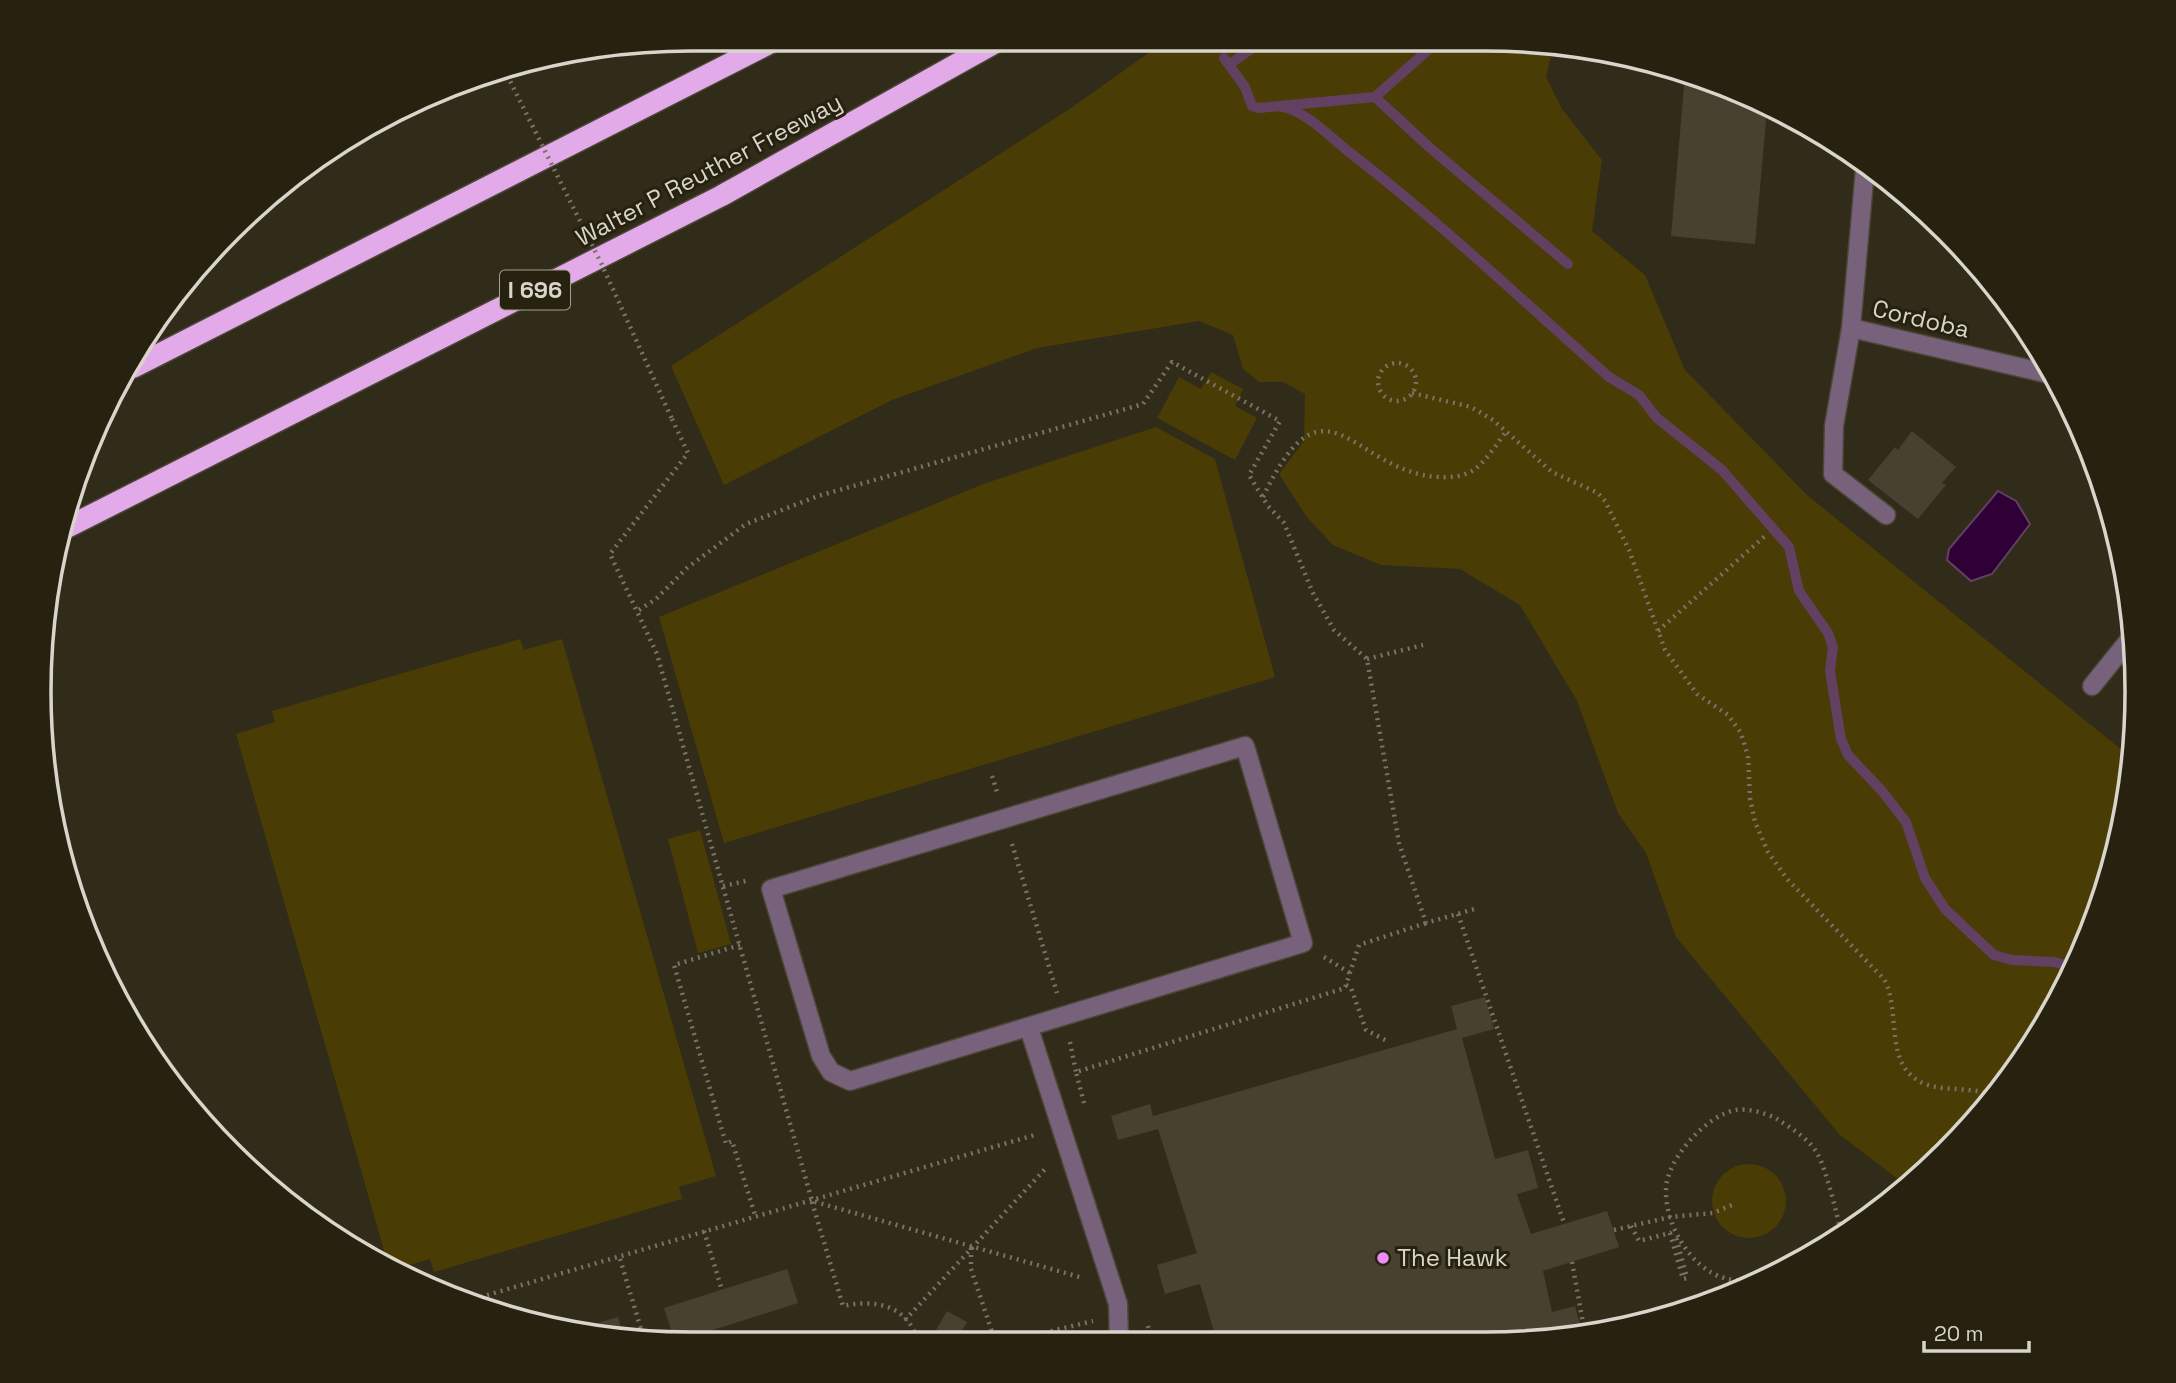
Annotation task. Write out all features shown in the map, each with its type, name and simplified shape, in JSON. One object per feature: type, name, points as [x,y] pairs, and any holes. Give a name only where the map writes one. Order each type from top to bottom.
[{"type":"highway","points":[[142,363],[754,51]]},
{"type":"highway","name":"Walter P Reuther Freeway","points":[[74,523],[721,196],[980,51]]},
{"type":"street","name":"Cordoba","points":[[1864,176],[1851,328],[2039,372]]},
{"type":"street","points":[[1851,328],[1834,426],[1833,474],[1886,515]]},
{"type":"street","points":[[2092,686],[2124,647]]},
{"type":"street","points":[[1245,746],[1303,943],[1065,1017],[850,1081],[831,1072],[821,1056],[771,889],[1245,746]]},
{"type":"street","points":[[1028,1028],[1118,1304],[1119,1332]]},
{"type":"path","points":[[509,78],[602,265],[672,419]]},
{"type":"path","points":[[639,610],[656,599],[687,568],[746,524],[818,496],[1143,404],[1172,362],[1280,421],[1249,475],[1283,523],[1314,593],[1335,630],[1367,659],[1399,843],[1426,923]]},
{"type":"path","points":[[1412,393],[1416,382],[1408,366],[1391,365],[1382,372],[1379,384],[1390,399],[1402,400],[1412,393],[1471,407],[1506,432],[1552,472],[1598,493],[1605,501],[1629,550],[1665,650],[1685,681],[1697,694],[1728,715],[1741,733],[1748,756],[1750,798],[1755,822],[1768,852],[1787,879],[1884,979],[1893,995],[1893,1033],[1902,1065],[1925,1083],[1975,1088],[1985,1092]]},
{"type":"path","points":[[1263,498],[1280,462],[1297,440],[1308,435],[1325,432],[1347,436],[1393,465],[1421,476],[1443,478],[1473,471],[1506,432]]},
{"type":"path","points":[[1658,631],[1766,535]]},
{"type":"path","points":[[1367,659],[1423,645]]},
{"type":"path","points":[[905,1320],[1065,1139],[1090,1124],[1065,1017],[992,776]]},
{"type":"path","points":[[1346,985],[1359,946],[1478,908]]},
{"type":"path","points":[[1458,914],[1564,1223]]},
{"type":"path","points":[[740,945],[674,965],[726,1144],[732,1141],[755,1218]]},
{"type":"path","points":[[1076,1072],[1346,985],[1351,988],[1366,1030],[1387,1041]]},
{"type":"path","points":[[1631,1226],[1639,1241],[1670,1233],[1683,1279],[1687,1278],[1665,1188],[1678,1154],[1705,1125],[1735,1110],[1767,1114],[1796,1131],[1817,1154],[1839,1225]]},
{"type":"path","points":[[483,1297],[620,1259],[704,1231],[1041,1134],[1065,1139]]},
{"type":"path","points":[[812,1201],[843,1306],[865,1301],[895,1309],[915,1332]]},
{"type":"path","points":[[1614,1230],[1670,1217],[1713,1213],[1732,1205]]},
{"type":"path","points":[[704,1231],[722,1290]]},
{"type":"path","points":[[1677,1234],[1699,1264],[1724,1278],[1740,1279]]},
{"type":"path","points":[[971,1247],[971,1269],[992,1332]]},
{"type":"path","points":[[620,1259],[642,1330]]},
{"type":"path","points":[[1572,1262],[1583,1324]]},
{"type":"path","points":[[1048,1332],[1095,1321],[1118,1304]]},
{"type":"shaded area","points":[[1151,51],[1484,51],[1551,54],[1546,77],[1562,109],[1602,160],[1592,231],[1645,275],[1685,370],[1807,495],[2122,750],[2113,817],[2103,857],[2091,897],[2059,975],[2039,1012],[1993,1082],[1938,1145],[1899,1180],[1840,1135],[1676,937],[1646,853],[1618,813],[1577,701],[1520,605],[1460,569],[1381,565],[1333,545],[1306,516],[1279,474],[1304,441],[1305,394],[1283,382],[1259,382],[1243,369],[1233,335],[1199,321],[1037,348],[892,400],[724,485],[671,366],[1071,108]]},
{"type":"shaded area","points":[[1211,372],[1243,389],[1235,406],[1257,418],[1235,460],[1157,418],[1179,377],[1201,389]]},
{"type":"shaded area","points":[[1156,427],[1215,459],[1275,677],[724,843],[659,617],[986,483]]},
{"type":"shaded area","points":[[1998,491],[2016,501],[2030,524],[1992,574],[1971,581],[1947,560],[1949,549]]},
{"type":"shaded area","points":[[520,639],[524,650],[562,639],[716,1176],[679,1187],[682,1199],[434,1272],[430,1259],[407,1266],[385,1253],[236,734],[275,722],[272,711]]},
{"type":"shaded area","points":[[700,830],[731,944],[698,953],[668,839]]},
{"type":"shaded area","points":[[1742,1164],[1756,1164],[1770,1170],[1780,1180],[1786,1201],[1780,1222],[1770,1232],[1756,1238],[1742,1238],[1728,1232],[1718,1222],[1712,1208],[1712,1194],[1718,1180],[1728,1170]]},
{"type":"building","points":[[1684,83],[1766,116],[1755,244],[1671,236]]},
{"type":"building","points":[[1912,431],[1956,467],[1942,483],[1946,485],[1918,519],[1868,480],[1895,447],[1898,450]]},
{"type":"building","points":[[1485,997],[1494,1029],[1462,1038],[1495,1159],[1528,1150],[1538,1188],[1517,1194],[1531,1234],[1607,1211],[1619,1247],[1543,1271],[1552,1312],[1575,1306],[1580,1325],[1484,1332],[1214,1332],[1200,1284],[1165,1294],[1157,1265],[1197,1253],[1158,1129],[1118,1140],[1111,1116],[1150,1104],[1153,1116],[1457,1029],[1451,1006]]},
{"type":"building","points":[[787,1269],[798,1303],[707,1332],[672,1332],[664,1308]]},
{"type":"building","points":[[947,1311],[967,1322],[961,1332],[936,1330]]},
{"type":"building","points":[[618,1317],[621,1328],[608,1327],[592,1324]]},
{"type":"waterway","points":[[1230,64],[1248,51]]},
{"type":"waterway","points":[[1375,97],[1427,51]]},
{"type":"waterway","points":[[1224,58],[1245,87],[1252,106],[1258,108],[1375,97],[1429,147],[1568,264]]},
{"type":"waterway","points":[[1278,106],[1297,112],[1325,131],[1449,234],[1609,377],[1639,395],[1657,418],[1722,470],[1789,547],[1799,591],[1828,633],[1833,647],[1830,671],[1841,739],[1848,755],[1882,791],[1906,822],[1925,878],[1945,909],[1994,955],[2012,960],[2064,965]]},
{"type":"place","name":"The Hawk","points":[[1383,1258]]}]
